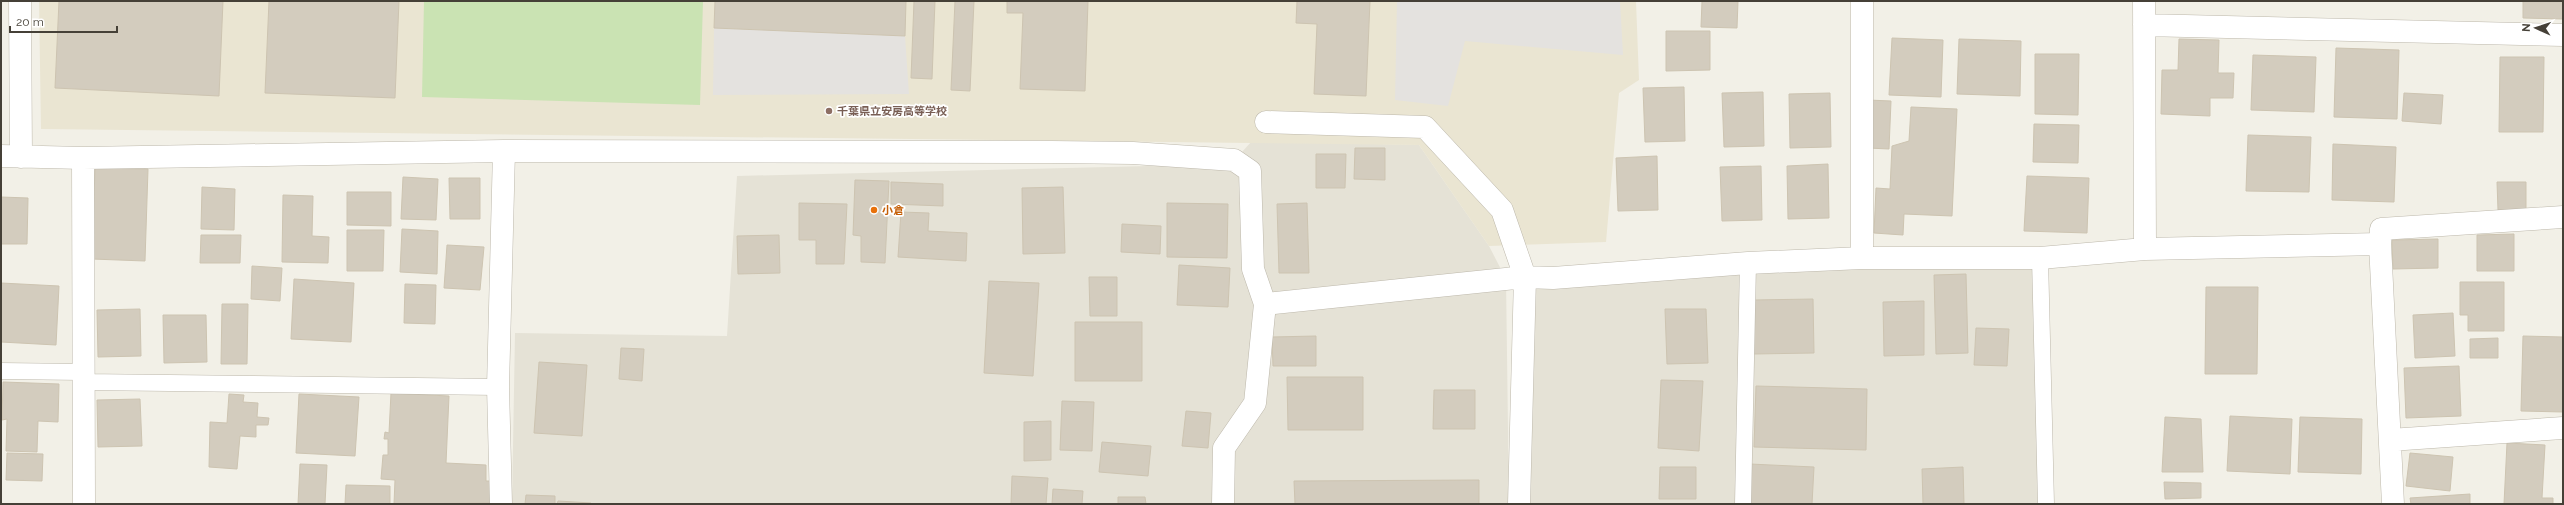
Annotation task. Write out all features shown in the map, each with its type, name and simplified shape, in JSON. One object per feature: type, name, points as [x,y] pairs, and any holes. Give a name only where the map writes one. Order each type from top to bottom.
[{"type":"street","points":[[20,1],[11,157],[83,158],[504,151],[1133,153],[1234,160],[1250,171],[1253,269],[1265,304],[1255,403],[1224,448],[1223,504]]},
{"type":"street","points":[[1862,1],[1862,258]]},
{"type":"street","points":[[2144,1],[2145,249]]},
{"type":"street","points":[[2144,25],[2563,35]]},
{"type":"street","points":[[1266,122],[1425,127],[1502,210],[1525,277],[1519,504]]},
{"type":"street","points":[[501,504],[498,387],[504,151]]},
{"type":"street","points":[[83,158],[84,504]]},
{"type":"street","points":[[2393,504],[2380,244],[2381,229],[2563,217]]},
{"type":"street","points":[[1265,304],[1525,277],[1553,278],[1748,263],[1862,258],[2040,258],[2145,249],[2380,244]]},
{"type":"street","points":[[2390,440],[2563,428]]},
{"type":"lane","points":[[2040,258],[2046,504]]},
{"type":"lane","points":[[1743,504],[1748,263]]},
{"type":"lane","points":[[1,371],[83,377],[498,387]]},
{"type":"shaded area","name":"千葉県立安房高等学校","points":[[39,1],[1636,1],[1639,80],[1619,93],[1606,242],[1489,246],[1419,145],[41,129]]},
{"type":"shaded area","points":[[1397,1],[1620,1],[1623,55],[1465,41],[1448,106],[1395,100]]},
{"type":"shaded area","points":[[714,28],[905,36],[909,94],[713,95]]},
{"type":"shaded area","points":[[1252,141],[1419,145],[1489,246],[1506,279],[1509,504],[512,504],[515,333],[727,336],[737,176],[1231,164]]},
{"type":"shaded area","points":[[2040,258],[2047,504],[1526,504],[1525,277]]},
{"type":"green space","points":[[424,1],[703,1],[700,105],[422,97]]},
{"type":"building","points":[[59,1],[223,1],[219,96],[55,88]]},
{"type":"building","points":[[269,1],[399,1],[395,98],[265,93]]},
{"type":"building","points":[[715,1],[906,1],[905,36],[714,28]]},
{"type":"building","name":"千葉県立安房高等学校","points":[[914,1],[935,1],[932,79],[911,78]]},
{"type":"building","name":"千葉県立安房高等学校","points":[[955,1],[974,1],[970,91],[951,90]]},
{"type":"building","points":[[1007,1],[1088,1],[1085,91],[1020,89],[1023,13],[1007,13]]},
{"type":"building","points":[[1297,1],[1370,1],[1366,96],[1314,94],[1317,24],[1296,23]]},
{"type":"building","points":[[1702,1],[1738,1],[1737,28],[1701,27]]},
{"type":"building","points":[[2523,1],[2563,1],[2563,19],[2523,18]]},
{"type":"building","points":[[1666,31],[1710,31],[1710,70],[1666,71]]},
{"type":"building","points":[[1892,38],[1943,40],[1941,97],[1889,95]]},
{"type":"building","points":[[1959,39],[2021,41],[2020,96],[1957,94]]},
{"type":"building","points":[[2179,39],[2219,40],[2218,73],[2234,73],[2233,98],[2210,98],[2210,116],[2161,114],[2162,70],[2178,70]]},
{"type":"building","points":[[2336,48],[2399,50],[2397,119],[2334,117]]},
{"type":"building","points":[[2035,54],[2079,54],[2078,115],[2035,114]]},
{"type":"building","points":[[2253,55],[2316,57],[2314,112],[2251,110]]},
{"type":"building","points":[[2500,57],[2544,57],[2543,132],[2499,132]]},
{"type":"building","points":[[1684,87],[1685,141],[1645,142],[1643,88]]},
{"type":"building","points":[[1763,92],[1764,146],[1724,147],[1722,93]]},
{"type":"building","points":[[1830,93],[1831,147],[1790,148],[1789,94]]},
{"type":"building","points":[[2404,93],[2443,95],[2441,124],[2402,121]]},
{"type":"building","points":[[1868,100],[1891,101],[1889,149],[1868,148]]},
{"type":"building","points":[[1911,107],[1957,109],[1952,216],[1904,214],[1903,235],[1874,233],[1876,188],[1890,189],[1892,146],[1909,141]]},
{"type":"building","points":[[2034,124],[2079,125],[2078,163],[2033,162]]},
{"type":"building","points":[[2248,135],[2311,137],[2309,192],[2246,191]]},
{"type":"building","points":[[2333,144],[2396,147],[2394,202],[2332,200]]},
{"type":"building","points":[[1355,148],[1385,148],[1385,180],[1354,179]]},
{"type":"building","points":[[1316,154],[1346,154],[1345,188],[1316,188]]},
{"type":"building","points":[[1657,156],[1658,210],[1618,211],[1616,158]]},
{"type":"building","points":[[1828,164],[1829,218],[1788,219],[1787,166]]},
{"type":"building","points":[[1761,166],[1762,220],[1722,221],[1720,167]]},
{"type":"building","points":[[95,168],[148,169],[145,261],[92,259]]},
{"type":"building","points":[[2027,176],[2089,178],[2087,233],[2024,231]]},
{"type":"building","points":[[403,177],[438,179],[436,220],[401,219]]},
{"type":"building","points":[[449,178],[480,178],[480,219],[450,219]]},
{"type":"building","points":[[855,180],[889,181],[885,263],[861,262],[861,236],[853,235]]},
{"type":"building","points":[[891,182],[943,184],[943,206],[891,204]]},
{"type":"building","points":[[2497,182],[2526,182],[2526,209],[2498,210]]},
{"type":"building","points":[[202,187],[235,189],[234,230],[201,229]]},
{"type":"building","points":[[1063,187],[1065,253],[1023,254],[1022,188]]},
{"type":"building","points":[[347,192],[391,192],[391,226],[347,225]]},
{"type":"building","points":[[283,195],[313,196],[312,236],[329,237],[328,263],[282,262]]},
{"type":"building","points":[[1,197],[28,198],[27,244],[1,244]]},
{"type":"building","points":[[799,203],[847,204],[844,264],[816,264],[816,240],[799,240]]},
{"type":"building","points":[[1167,203],[1228,204],[1227,258],[1167,257]]},
{"type":"building","points":[[1307,203],[1309,273],[1279,273],[1277,204]]},
{"type":"building","points":[[901,212],[929,213],[928,231],[967,233],[966,261],[898,257]]},
{"type":"building","points":[[1122,224],[1161,226],[1160,254],[1121,252]]},
{"type":"building","points":[[402,229],[438,231],[437,274],[400,272]]},
{"type":"building","points":[[347,230],[384,230],[383,271],[347,271]]},
{"type":"building","points":[[2514,234],[2514,271],[2477,271],[2477,235]]},
{"type":"building","points":[[201,235],[241,235],[240,263],[200,263]]},
{"type":"building","points":[[779,235],[780,273],[738,274],[737,236]]},
{"type":"building","points":[[2438,239],[2438,268],[2393,269],[2392,240]]},
{"type":"building","points":[[447,245],[484,247],[480,290],[444,288]]},
{"type":"building","points":[[1179,265],[1230,268],[1228,307],[1177,305]]},
{"type":"building","points":[[252,266],[282,268],[280,301],[251,299]]},
{"type":"building","points":[[1966,274],[1968,353],[1936,354],[1934,275]]},
{"type":"building","points":[[1089,277],[1117,277],[1117,316],[1090,316]]},
{"type":"building","points":[[294,279],[354,283],[351,342],[291,339]]},
{"type":"building","points":[[989,281],[1039,283],[1033,376],[984,373]]},
{"type":"building","points":[[2460,282],[2504,282],[2504,331],[2468,331],[2468,315],[2460,315]]},
{"type":"building","points":[[1,283],[59,286],[56,345],[1,342]]},
{"type":"building","points":[[405,284],[436,285],[435,324],[404,323]]},
{"type":"building","points":[[2206,287],[2258,287],[2257,374],[2205,374]]},
{"type":"building","points":[[1813,299],[1814,353],[1754,354],[1754,300]]},
{"type":"building","points":[[1924,301],[1924,355],[1884,356],[1883,302]]},
{"type":"building","points":[[222,304],[248,304],[247,364],[221,364]]},
{"type":"building","points":[[140,309],[141,356],[98,357],[97,310]]},
{"type":"building","points":[[1665,309],[1706,309],[1708,363],[1667,364]]},
{"type":"building","points":[[2453,313],[2455,356],[2415,358],[2413,315]]},
{"type":"building","points":[[163,315],[206,315],[207,362],[164,363]]},
{"type":"building","points":[[1075,322],[1142,322],[1142,381],[1075,381]]},
{"type":"building","points":[[1976,328],[2009,329],[2007,366],[1974,365]]},
{"type":"building","points":[[1316,336],[1316,366],[1273,366],[1272,337]]},
{"type":"building","points":[[2523,336],[2563,337],[2563,412],[2521,411]]},
{"type":"building","points":[[2498,338],[2498,358],[2470,358],[2470,339]]},
{"type":"building","points":[[621,348],[644,349],[642,381],[619,379]]},
{"type":"building","points":[[539,362],[587,365],[582,436],[534,433]]},
{"type":"building","points":[[2459,366],[2461,416],[2406,418],[2404,368]]},
{"type":"building","points":[[1287,377],[1363,377],[1363,430],[1288,430]]},
{"type":"building","points":[[1661,380],[1703,381],[1699,451],[1658,448]]},
{"type":"building","points":[[3,382],[59,384],[58,422],[38,421],[37,452],[6,451],[7,419],[2,420]]},
{"type":"building","points":[[1756,386],[1867,389],[1866,450],[1754,447]]},
{"type":"building","points":[[1434,390],[1475,390],[1475,429],[1433,429]]},
{"type":"building","points":[[391,393],[449,396],[446,463],[486,465],[486,481],[495,481],[494,503],[394,504],[395,480],[381,479],[383,455],[388,455],[388,439],[384,439],[385,432],[389,433]]},
{"type":"building","points":[[229,394],[244,395],[243,402],[258,403],[257,417],[269,418],[268,425],[256,425],[256,437],[240,436],[237,469],[209,467],[210,422],[227,423]]},
{"type":"building","points":[[299,394],[359,397],[355,456],[296,453]]},
{"type":"building","points":[[140,399],[142,446],[98,447],[97,400]]},
{"type":"building","points":[[1062,401],[1094,402],[1092,451],[1060,450]]},
{"type":"building","points":[[1186,411],[1211,413],[1208,448],[1182,446]]},
{"type":"building","points":[[2230,416],[2292,419],[2290,474],[2227,471]]},
{"type":"building","points":[[2165,417],[2201,419],[2203,472],[2162,472]]},
{"type":"building","points":[[2300,417],[2362,419],[2361,474],[2298,472]]},
{"type":"building","points":[[1051,421],[1051,460],[1024,461],[1024,422]]},
{"type":"building","points":[[1102,442],[1151,446],[1148,476],[1099,472]]},
{"type":"building","points":[[2507,443],[2545,445],[2542,498],[2553,498],[2553,504],[2504,504]]},
{"type":"building","points":[[7,453],[43,454],[42,481],[6,480]]},
{"type":"building","points":[[2410,453],[2453,457],[2450,491],[2406,486]]},
{"type":"building","points":[[300,464],[327,465],[325,504],[298,504]]},
{"type":"building","points":[[1750,464],[1814,467],[1812,504],[1748,504]]},
{"type":"building","points":[[1660,467],[1696,467],[1696,499],[1659,499]]},
{"type":"building","points":[[1963,467],[1964,504],[1923,504],[1922,469]]},
{"type":"building","points":[[1012,476],[1048,478],[1046,504],[1011,504]]},
{"type":"building","points":[[1479,480],[1479,504],[1295,504],[1294,481]]},
{"type":"building","points":[[2164,482],[2201,483],[2201,498],[2165,499]]},
{"type":"building","points":[[346,485],[390,486],[390,504],[345,504]]},
{"type":"building","points":[[1053,489],[1083,491],[1082,504],[1052,504]]},
{"type":"building","points":[[2470,494],[2470,504],[2411,504],[2410,498]]},
{"type":"building","points":[[526,495],[555,496],[555,504],[525,504]]},
{"type":"building","points":[[1118,497],[1145,497],[1146,504],[1118,504]]},
{"type":"building","points":[[558,501],[591,503],[591,504],[557,504]]},
{"type":"place","name":"千葉県立安房高等学校","points":[[829,111]]},
{"type":"place","name":"小倉","points":[[874,210]]}]
